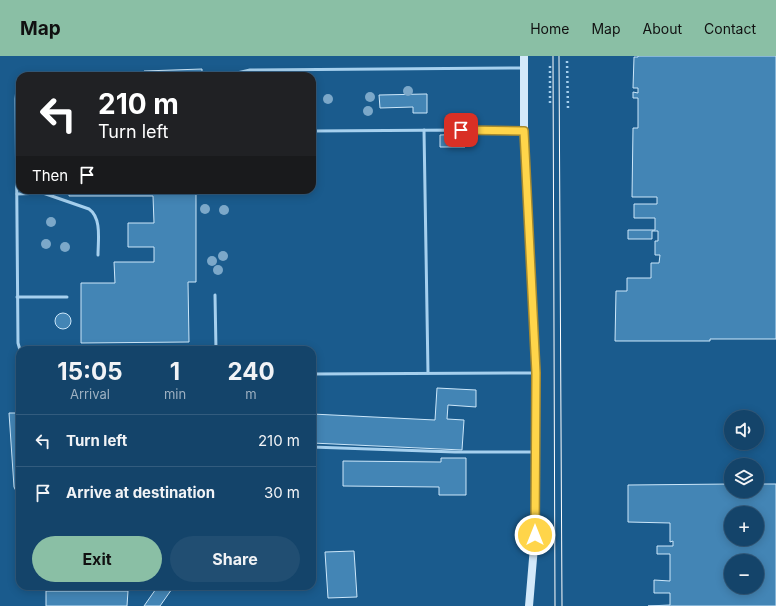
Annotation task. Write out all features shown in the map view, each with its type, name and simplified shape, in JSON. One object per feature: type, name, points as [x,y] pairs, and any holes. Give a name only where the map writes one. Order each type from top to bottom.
[{"type":"main road","points":[[524,56],[524,131],[536,373],[535,535],[529,606]]},
{"type":"lane","points":[[241,72],[250,70],[524,68]]},
{"type":"lane","points":[[424,130],[428,373]]},
{"type":"lane","points":[[316,131],[524,131]]},
{"type":"lane","points":[[17,194],[17,297],[19,346]]},
{"type":"lane","points":[[45,194],[89,209],[94,213],[97,217],[98,255]]},
{"type":"lane","points":[[215,295],[216,346]]},
{"type":"lane","points":[[17,297],[67,297]]},
{"type":"lane","points":[[316,374],[536,373]]},
{"type":"lane","points":[[316,447],[455,452],[536,452]]},
{"type":"path","points":[[567,62],[568,109]]},
{"type":"path","points":[[550,66],[550,105]]},
{"type":"building","points":[[776,56],[776,339],[615,341],[616,291],[627,291],[627,278],[651,278],[651,263],[659,263],[660,255],[655,255],[655,241],[658,241],[658,231],[652,231],[652,239],[628,239],[628,230],[655,230],[655,218],[634,218],[634,204],[657,204],[657,197],[632,197],[633,128],[638,128],[638,98],[633,98],[633,92],[638,93],[638,88],[633,88],[634,57]]},
{"type":"building","points":[[202,69],[202,72],[144,71]]},
{"type":"building","points":[[427,94],[427,113],[413,113],[413,107],[380,108],[379,95]]},
{"type":"building","points":[[465,134],[465,147],[440,147],[440,135]]},
{"type":"building","points":[[69,194],[196,194],[196,282],[188,282],[189,342],[81,343],[81,283],[115,283],[114,262],[154,262],[154,247],[128,247],[128,223],[154,223],[153,196],[69,196]]},
{"type":"building","points":[[63,313],[70,318],[71,321],[66,328],[63,329],[56,324],[55,321],[60,314]]},
{"type":"building","points":[[437,388],[476,390],[476,407],[448,405],[447,419],[464,420],[462,450],[316,443],[316,414],[435,420]]},
{"type":"building","points":[[9,413],[16,413],[16,491],[14,487]]},
{"type":"building","points":[[441,458],[466,458],[466,495],[439,495],[439,487],[343,486],[343,461],[441,462]]},
{"type":"building","points":[[724,484],[724,498],[764,498],[764,484],[776,484],[776,606],[648,606],[670,605],[670,593],[654,593],[654,580],[670,581],[670,554],[657,554],[657,546],[673,546],[673,541],[670,542],[670,523],[628,522],[628,485]]},
{"type":"building","points":[[354,551],[357,597],[328,598],[325,552]]},
{"type":"building","points":[[155,590],[171,590],[160,606],[144,606]]},
{"type":"building","points":[[46,591],[128,591],[127,606],[46,606]]},
{"type":"tram line","points":[[553,56],[555,606]]},
{"type":"tram line","points":[[559,56],[562,606]]},
{"type":"route","points":[[461,130],[524,131],[536,373],[535,535]]}]
